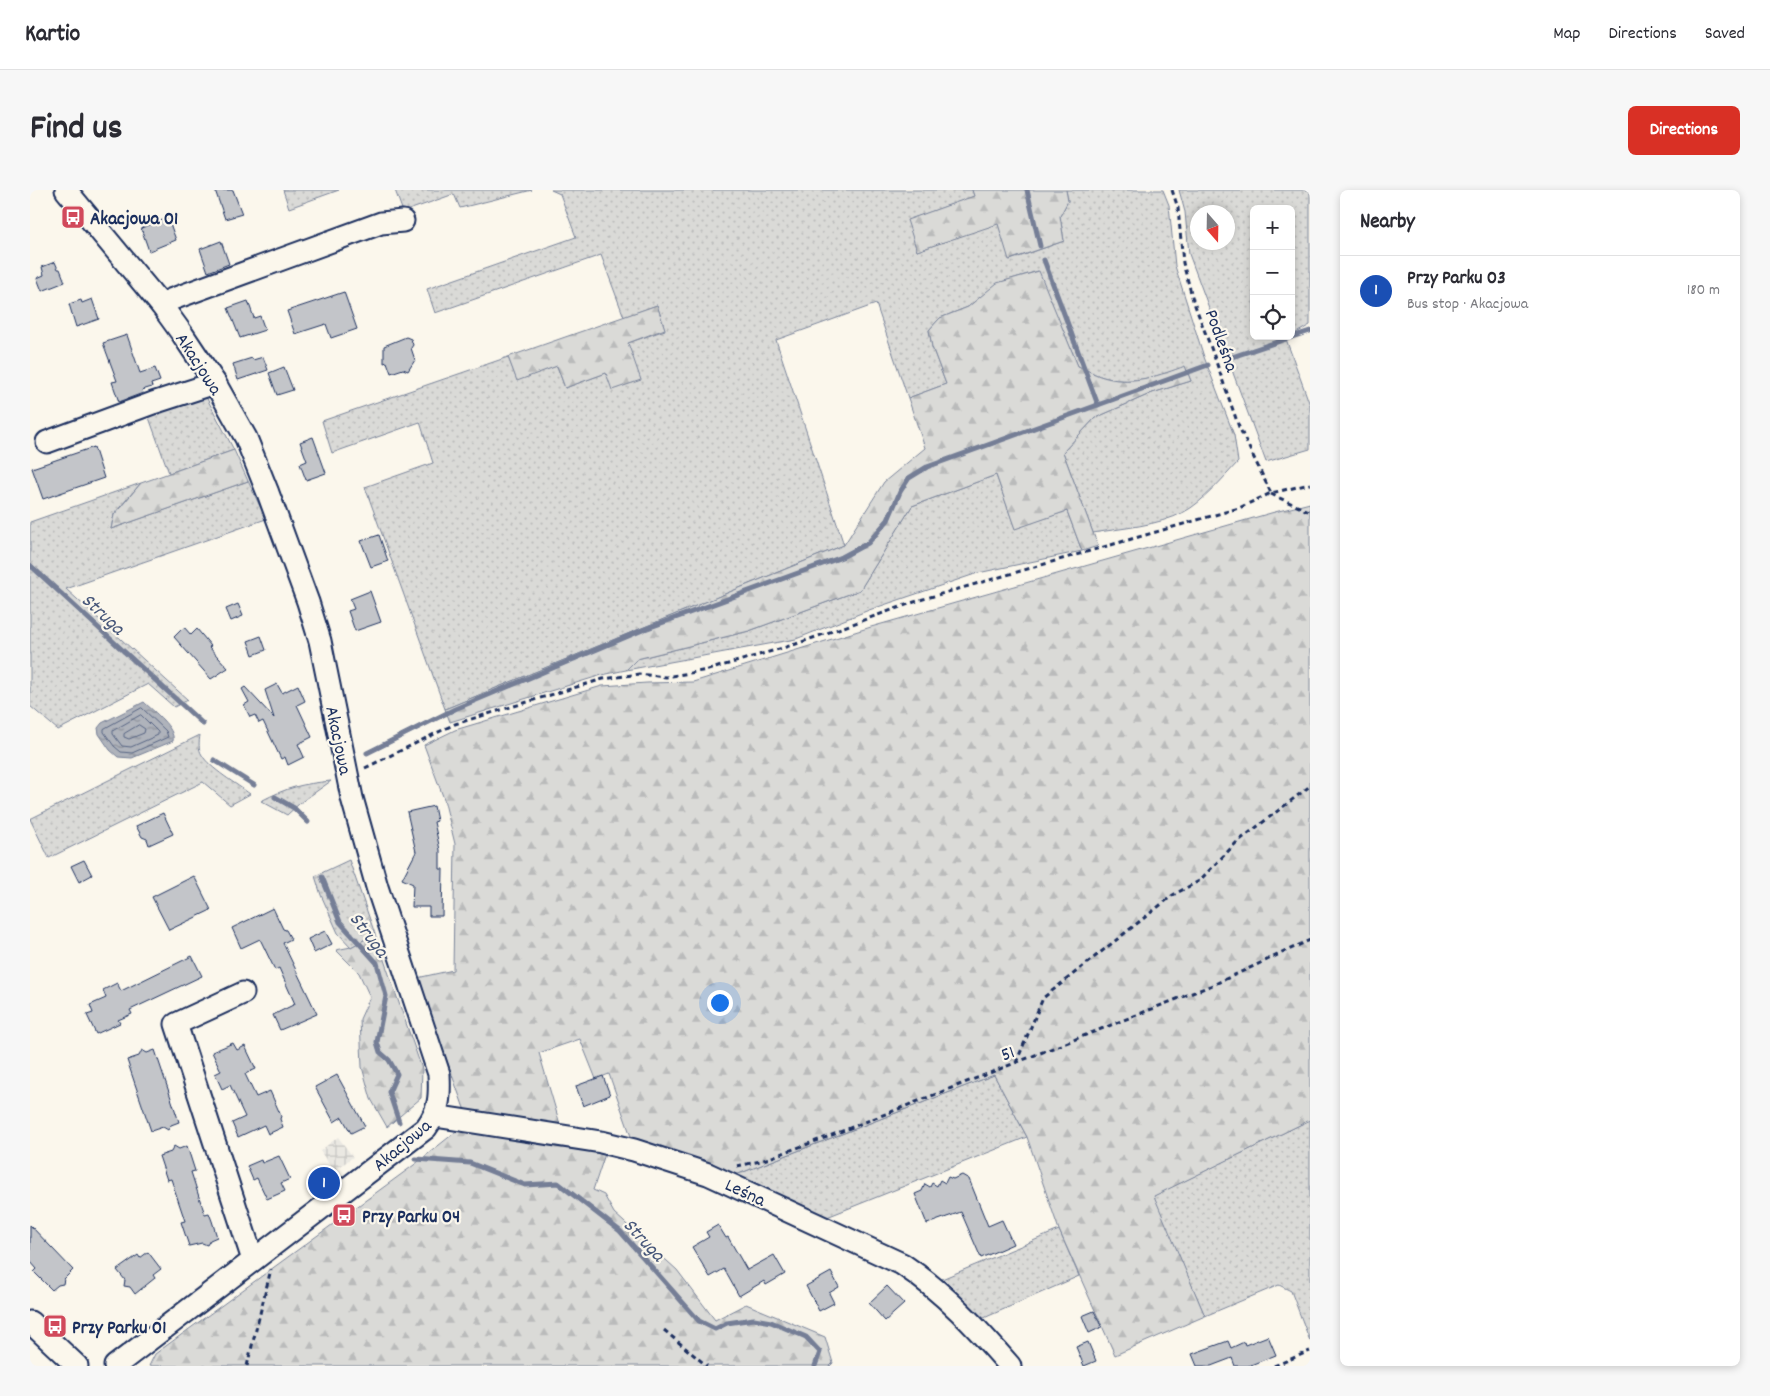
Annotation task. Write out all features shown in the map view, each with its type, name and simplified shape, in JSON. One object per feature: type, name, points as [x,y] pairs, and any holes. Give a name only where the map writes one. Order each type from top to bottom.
[{"type":"street","name":"Akacjowa","points":[[66,190],[162,306],[215,383],[246,438],[286,539],[320,642],[346,774],[377,887],[439,1074],[440,1097],[435,1116],[426,1128],[115,1366]]},
{"type":"street","points":[[162,306],[170,300],[381,223],[403,221]]},
{"type":"street","points":[[47,442],[153,403],[215,383]]},
{"type":"street","points":[[243,993],[176,1024],[258,1255]]},
{"type":"street","name":"Leśna","points":[[435,1116],[601,1142],[634,1150],[708,1174],[902,1264],[926,1279],[952,1302],[1010,1366]]},
{"type":"street","points":[[30,1322],[77,1366]]},
{"type":"path","name":"Podleśna","points":[[1172,190],[1178,208],[1183,263],[1193,300],[1239,427],[1271,493]]},
{"type":"path","points":[[346,774],[356,772],[455,724],[603,679],[639,674],[666,677],[708,670],[796,644],[920,600],[1239,508],[1271,493],[1310,484]]},
{"type":"path","points":[[1271,493],[1310,512]]},
{"type":"path","points":[[1015,1063],[1043,998],[1173,895],[1199,882],[1236,843],[1310,786]]},
{"type":"path","name":"51","points":[[708,1174],[777,1155],[1015,1063],[1215,984],[1310,940]]},
{"type":"path","points":[[247,1366],[272,1264],[258,1255]]},
{"type":"path","points":[[664,1330],[706,1366]]},
{"type":"path","points":[[1274,1366],[1310,1351]]},
{"type":"shaded area","points":[[338,1137],[353,1157],[334,1171],[320,1151]]},
{"type":"green space","points":[[283,190],[339,190],[289,208]]},
{"type":"green space","points":[[395,190],[532,190],[460,208],[454,194],[403,212]]},
{"type":"green space","points":[[551,190],[972,190],[975,196],[908,220],[917,251],[998,223],[1010,260],[1064,241],[1060,216],[1068,201],[1066,190],[1163,190],[1169,205],[1175,266],[1204,357],[1234,435],[1238,462],[1205,496],[1191,508],[1174,517],[1128,528],[1093,533],[1063,452],[1095,418],[1152,393],[1191,381],[1185,367],[1137,380],[1117,380],[1103,377],[1078,366],[1038,271],[998,283],[968,307],[940,318],[929,330],[932,347],[946,384],[908,398],[876,304],[776,340],[844,545],[445,709],[365,487],[433,463],[420,422],[332,453],[322,421],[508,357],[517,380],[557,366],[565,388],[606,373],[628,343],[665,330],[657,305],[624,317],[601,255],[435,313],[427,289],[576,237],[560,194]]},
{"type":"green space","points":[[972,190],[1066,190],[1068,201],[1060,216],[1064,241],[1009,260],[998,224],[917,251],[907,220],[974,196]]},
{"type":"green space","points":[[1179,190],[1310,190],[1310,325],[1295,334],[1295,205],[1250,205],[1250,340],[1286,340],[1310,405],[1310,449],[1266,462],[1189,254],[1185,212]]},
{"type":"green space","points":[[1039,271],[1078,366],[1103,377],[1117,380],[1137,380],[1157,376],[1185,366],[1191,381],[1152,393],[1095,418],[1063,452],[1098,546],[1082,551],[1067,511],[1015,529],[996,475],[912,506],[860,590],[749,631],[637,659],[626,670],[602,675],[450,722],[445,709],[844,545],[884,482],[925,448],[908,398],[946,384],[932,347],[929,330],[940,318],[968,307],[997,283]]},
{"type":"green space","points":[[657,305],[665,329],[628,343],[641,380],[612,390],[606,373],[565,388],[557,366],[517,381],[508,357]]},
{"type":"green space","points":[[204,393],[234,450],[169,473],[147,412]]},
{"type":"green space","points":[[234,450],[248,481],[111,529],[114,515],[141,483]]},
{"type":"green space","points":[[996,475],[1015,528],[1067,511],[1082,551],[978,573],[869,610],[796,639],[626,670],[637,659],[749,631],[860,590],[912,506]]},
{"type":"green space","points":[[248,481],[266,519],[66,589],[188,700],[174,707],[148,684],[58,730],[30,706],[30,522],[141,483],[114,514],[111,529]]},
{"type":"green space","points":[[1310,503],[1310,1120],[1154,1196],[1205,1316],[1115,1355],[1059,1230],[1027,1137],[994,1075],[733,1176],[634,1145],[609,1074],[596,1079],[580,1039],[539,1053],[562,1131],[465,1111],[417,978],[453,970],[455,844],[444,799],[424,745],[455,730],[602,686],[693,682],[871,627]]},
{"type":"green space","points":[[200,735],[200,750],[206,760],[217,771],[250,794],[230,805],[203,782],[49,858],[30,819]]},
{"type":"green space","points":[[331,781],[300,803],[287,815],[261,801],[295,787]]},
{"type":"green space","points":[[349,860],[375,934],[351,947],[338,933],[321,895],[315,876]]},
{"type":"green space","points":[[375,934],[422,1069],[421,1098],[387,1127],[371,1099],[362,1067],[360,1019],[370,997],[359,973],[336,950],[351,947]]},
{"type":"green space","points":[[994,1075],[1027,1137],[822,1219],[733,1176]]},
{"type":"green space","points":[[1310,1120],[1310,1341],[1291,1291],[1279,1285],[1205,1316],[1153,1196]]},
{"type":"green space","points":[[463,1126],[607,1148],[593,1190],[604,1195],[614,1213],[677,1270],[715,1320],[746,1304],[825,1337],[833,1363],[830,1366],[149,1366],[155,1354],[414,1165]]},
{"type":"green space","points":[[1059,1230],[1079,1276],[984,1318],[937,1281]]},
{"type":"water","points":[[144,702],[168,725],[173,741],[132,758],[118,757],[110,750],[99,734],[98,728],[102,723]]},
{"type":"building","points":[[215,190],[233,190],[242,214],[225,219]]},
{"type":"building","points":[[168,218],[176,240],[149,251],[141,228]]},
{"type":"building","points":[[221,241],[229,264],[208,272],[200,249]]},
{"type":"building","points":[[55,262],[65,282],[42,291],[37,278],[44,275],[42,267]]},
{"type":"building","points":[[344,292],[357,329],[331,338],[326,324],[295,334],[287,311]]},
{"type":"building","points":[[92,299],[99,319],[76,327],[69,304],[81,300],[82,303]]},
{"type":"building","points":[[248,301],[254,318],[260,316],[265,330],[240,338],[228,308]]},
{"type":"building","points":[[127,335],[140,373],[155,368],[160,381],[151,384],[152,387],[142,390],[143,393],[119,402],[112,382],[117,381],[103,343]]},
{"type":"building","points":[[406,337],[411,339],[413,345],[411,348],[415,360],[408,371],[403,369],[391,373],[387,362],[384,363],[384,346]]},
{"type":"building","points":[[263,357],[268,370],[238,380],[233,364],[252,358],[253,360]]},
{"type":"building","points":[[284,367],[293,390],[277,395],[269,373]]},
{"type":"building","points":[[313,437],[326,473],[306,480],[300,464],[307,461],[300,442]]},
{"type":"building","points":[[94,447],[104,478],[43,499],[32,468]]},
{"type":"building","points":[[379,535],[388,561],[371,567],[361,541]]},
{"type":"building","points":[[370,591],[381,622],[355,631],[348,611],[354,609],[350,599]]},
{"type":"building","points":[[238,604],[243,616],[231,621],[226,609]]},
{"type":"building","points":[[184,627],[191,635],[197,629],[211,646],[209,647],[228,668],[211,679],[174,637]]},
{"type":"building","points":[[261,636],[266,650],[253,655],[248,641]]},
{"type":"building","points":[[277,684],[282,693],[298,685],[305,701],[297,705],[312,737],[298,744],[304,757],[288,765],[285,757],[281,759],[263,721],[259,723],[255,715],[250,717],[244,705],[249,702],[242,689],[245,687],[274,718],[265,690]]},
{"type":"building","points":[[434,806],[437,821],[434,822],[440,850],[440,869],[443,869],[442,916],[429,916],[429,907],[412,907],[413,884],[402,879],[416,852],[407,812]]},
{"type":"building","points":[[163,813],[173,834],[149,845],[147,839],[142,837],[136,826]]},
{"type":"building","points":[[84,860],[92,875],[79,882],[71,866]]},
{"type":"building","points":[[194,876],[211,910],[169,930],[152,897]]},
{"type":"building","points":[[273,908],[283,929],[286,930],[291,939],[283,943],[317,1014],[280,1030],[273,1015],[295,1004],[279,968],[275,970],[260,939],[241,948],[232,928]]},
{"type":"building","points":[[325,931],[332,944],[314,953],[308,939]]},
{"type":"building","points":[[192,956],[202,976],[130,1010],[132,1014],[118,1020],[120,1023],[96,1034],[87,1015],[93,1013],[90,1005],[106,998],[103,990],[117,983],[121,991]]},
{"type":"building","points":[[233,1043],[237,1050],[245,1046],[256,1069],[245,1074],[256,1097],[270,1091],[281,1116],[280,1119],[283,1127],[268,1134],[264,1125],[238,1137],[232,1123],[245,1117],[230,1085],[222,1089],[215,1074],[221,1071],[212,1052]]},
{"type":"building","points":[[142,1050],[147,1053],[155,1050],[179,1122],[171,1125],[168,1130],[163,1127],[151,1131],[127,1060],[139,1056]]},
{"type":"building","points":[[337,1075],[365,1126],[351,1133],[342,1117],[334,1122],[315,1087]]},
{"type":"building","points":[[603,1076],[610,1095],[583,1106],[576,1086]]},
{"type":"building","points":[[174,1146],[179,1149],[187,1146],[195,1171],[191,1172],[200,1200],[205,1214],[209,1213],[212,1221],[217,1237],[210,1240],[207,1245],[202,1243],[189,1246],[181,1222],[185,1221],[171,1179],[167,1180],[159,1156],[171,1152]]},
{"type":"building","points":[[279,1156],[290,1179],[281,1183],[285,1191],[267,1199],[257,1178],[253,1180],[247,1166],[261,1160],[262,1163]]},
{"type":"building","points":[[962,1175],[969,1179],[988,1226],[1002,1220],[1013,1244],[981,1258],[961,1212],[927,1224],[915,1194],[922,1191],[925,1184],[930,1187],[932,1183],[937,1186],[940,1180],[945,1183],[948,1177],[953,1179]]},
{"type":"building","points":[[30,1225],[73,1270],[64,1279],[63,1284],[58,1285],[52,1290],[34,1272],[37,1269],[30,1261]]},
{"type":"building","points":[[718,1225],[726,1238],[728,1237],[747,1270],[774,1255],[785,1274],[766,1285],[764,1281],[739,1296],[724,1269],[710,1277],[692,1247],[709,1237],[706,1232]]},
{"type":"building","points":[[148,1252],[161,1269],[153,1275],[155,1278],[135,1294],[130,1287],[124,1286],[125,1280],[117,1270],[138,1255],[140,1258]]},
{"type":"building","points":[[831,1272],[839,1287],[829,1293],[834,1303],[819,1311],[806,1286]]},
{"type":"building","points":[[887,1286],[904,1304],[885,1321],[869,1303]]},
{"type":"building","points":[[1094,1311],[1102,1327],[1089,1333],[1082,1316]]},
{"type":"building","points":[[1268,1336],[1276,1355],[1248,1366],[1235,1366],[1232,1358],[1211,1366],[1197,1366],[1192,1354],[1228,1341],[1231,1348],[1244,1342],[1245,1345]]},
{"type":"building","points":[[1088,1342],[1096,1361],[1084,1366],[1076,1347]]},
{"type":"waterway","points":[[1027,190],[1040,246]]},
{"type":"waterway","points":[[1044,260],[1098,405]]},
{"type":"waterway","points":[[1226,359],[1310,331]]},
{"type":"waterway","points":[[367,753],[455,709],[645,629],[842,557],[868,543],[888,520],[900,492],[909,478],[927,467],[1208,365]]},
{"type":"waterway","name":"Struga","points":[[30,565],[203,724]]},
{"type":"waterway","name":"Struga","points":[[214,760],[254,785]]},
{"type":"waterway","name":"Struga","points":[[275,797],[294,808],[308,822]]},
{"type":"waterway","name":"Struga","points":[[322,877],[340,922],[377,963],[386,996],[377,1042],[380,1052],[389,1060],[397,1074],[389,1092],[399,1122]]},
{"type":"waterway","name":"Struga","points":[[416,1159],[470,1163],[525,1185],[558,1183],[620,1231],[699,1321],[715,1329],[727,1323],[754,1319],[771,1322],[806,1337],[820,1352],[815,1366]]},
{"type":"place","name":"Akacjowa 01","points":[[73,217]]},
{"type":"place","name":"Przy Parku 03","points":[[324,1183]]},
{"type":"place","name":"Przy Parku 04","points":[[344,1215]]},
{"type":"place","name":"Przy Parku 01","points":[[55,1326]]}]
